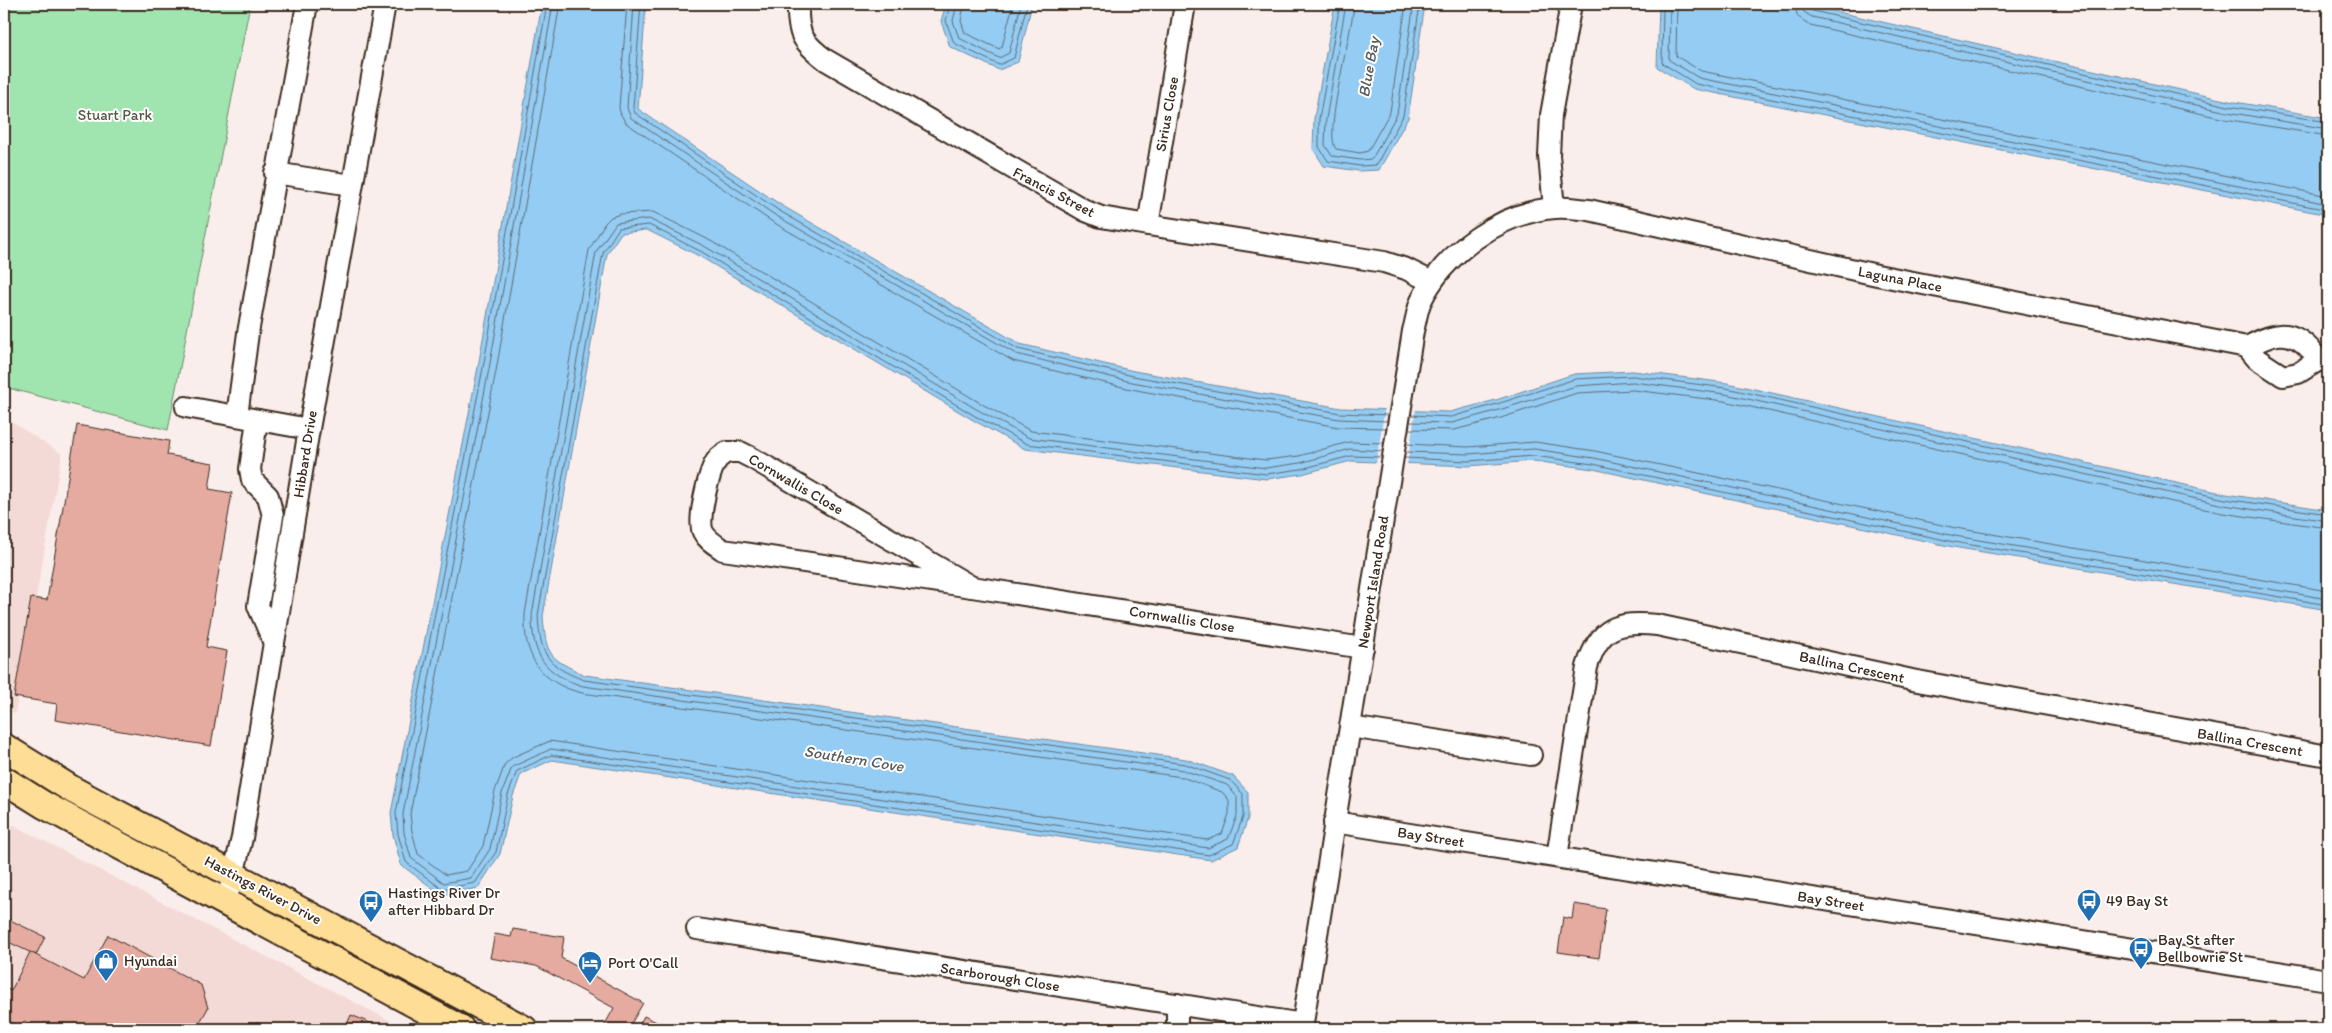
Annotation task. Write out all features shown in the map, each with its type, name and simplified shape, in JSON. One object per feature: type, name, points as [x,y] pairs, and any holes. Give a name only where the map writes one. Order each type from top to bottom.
[{"type":"main road","name":"Hastings River Drive","points":[[4,747],[73,790],[524,1029]]},
{"type":"main road","name":"Hastings River Drive","points":[[4,780],[44,805],[461,1029]]},
{"type":"street","points":[[237,416],[248,333],[275,173],[307,4]]},
{"type":"street","name":"Hibbard Drive","points":[[226,903],[234,875],[351,185],[385,4]]},
{"type":"street","name":"Francis Street","points":[[798,4],[798,28],[808,47],[826,60],[1072,204],[1101,216],[1148,225],[1384,262],[1406,269],[1432,282]]},
{"type":"street","name":"Sirius Close","points":[[1148,225],[1185,4]]},
{"type":"street","points":[[1554,208],[1549,156],[1551,115],[1571,4]]},
{"type":"street","points":[[275,173],[351,185]]},
{"type":"street","name":"Newport Island Road","points":[[1303,1027],[1401,400],[1420,303],[1432,282],[1449,262],[1475,239],[1500,224],[1528,213],[1554,208]]},
{"type":"street","name":"Laguna Place","points":[[1554,208],[1589,210],[1877,275],[2248,347]]},
{"type":"street","points":[[2289,334],[2300,340],[2324,361],[2298,373],[2283,376],[2257,359],[2248,347],[2274,335],[2289,334]]},
{"type":"street","points":[[186,407],[309,429]]},
{"type":"street","points":[[257,420],[250,468],[252,480],[268,496],[273,516],[258,606],[274,644]]},
{"type":"street","name":"Cornwallis Close","points":[[972,587],[740,452],[727,452],[718,459],[712,471],[701,516],[703,531],[711,542],[723,550],[1363,648]]},
{"type":"street","name":"Ballina Crescent","points":[[1558,857],[1587,667],[1597,640],[1606,633],[1628,624],[1657,625],[1940,686],[2328,756]]},
{"type":"street","points":[[1350,727],[1531,755]]},
{"type":"street","name":"Bay Street","points":[[1334,822],[2328,980]]},
{"type":"street","name":"Scarborough Close","points":[[697,930],[1177,1004],[1303,1027]]},
{"type":"street","points":[[1177,1004],[1178,1029]]},
{"type":"shaded area","points":[[4,417],[62,454],[15,714],[4,707]]},
{"type":"shaded area","points":[[4,820],[406,1029],[4,1029]]},
{"type":"green space","name":"Stuart Park","points":[[4,4],[250,4],[168,430],[4,387]]},
{"type":"water","name":"Southern Cove","points":[[542,4],[646,4],[638,109],[781,205],[1020,344],[1134,371],[1341,408],[1450,412],[1496,400],[1574,374],[1633,371],[1727,383],[2226,494],[2328,510],[2328,610],[1953,547],[1593,469],[1533,461],[1468,466],[1351,461],[1302,474],[1266,479],[1025,449],[973,420],[699,256],[647,230],[621,233],[607,254],[543,616],[548,648],[557,659],[585,675],[1186,759],[1233,776],[1248,792],[1248,818],[1238,847],[1211,860],[552,760],[521,774],[513,796],[500,854],[478,888],[442,895],[401,865],[393,835],[391,813],[478,367]]},
{"type":"water","points":[[946,4],[1032,4],[1018,62],[999,70],[950,47],[941,21]]},
{"type":"water","name":"Blue Bay","points":[[1335,4],[1425,4],[1408,118],[1379,170],[1359,171],[1324,166],[1313,149],[1314,118]]},
{"type":"water","points":[[1659,4],[1803,4],[2229,101],[2328,118],[2328,215],[1694,89],[1657,67]]},
{"type":"pier","points":[[1385,407],[1416,408],[1407,465],[1376,464]]},
{"type":"building","points":[[77,425],[169,441],[167,455],[213,463],[209,489],[232,493],[206,647],[227,651],[211,746],[55,720],[57,704],[14,697],[31,598],[47,600]]},
{"type":"building","points":[[1574,904],[1606,909],[1599,958],[1558,952],[1563,917],[1572,919]]},
{"type":"building","points":[[4,917],[45,937],[36,955],[4,940]]},
{"type":"building","name":"Port O'Call","points":[[513,929],[564,937],[561,958],[643,1003],[628,1029],[603,1028],[614,1008],[536,966],[490,958],[495,934],[511,937]]},
{"type":"building","name":"Hyundai","points":[[108,935],[201,985],[208,1008],[196,1029],[40,1029],[24,1021],[20,1027],[4,1019],[4,987],[11,991],[30,952],[84,980]]},
{"type":"building","points":[[351,1015],[382,1028],[382,1029],[345,1029]]},
{"type":"building","points":[[644,1016],[671,1029],[637,1029]]},
{"type":"building","points":[[256,1023],[269,1026],[268,1029],[254,1029]]},
{"type":"building","points":[[234,1025],[251,1029],[233,1029]]},
{"type":"place","name":"49 Bay St","points":[[2089,922]]},
{"type":"place","name":"Hastings River Dr after Hibbard Dr","points":[[371,923]]},
{"type":"place","name":"Bay St after Bellbowrie St","points":[[2141,970]]},
{"type":"place","name":"Hyundai","points":[[106,982]]},
{"type":"place","name":"Port O'Call","points":[[590,984]]}]
